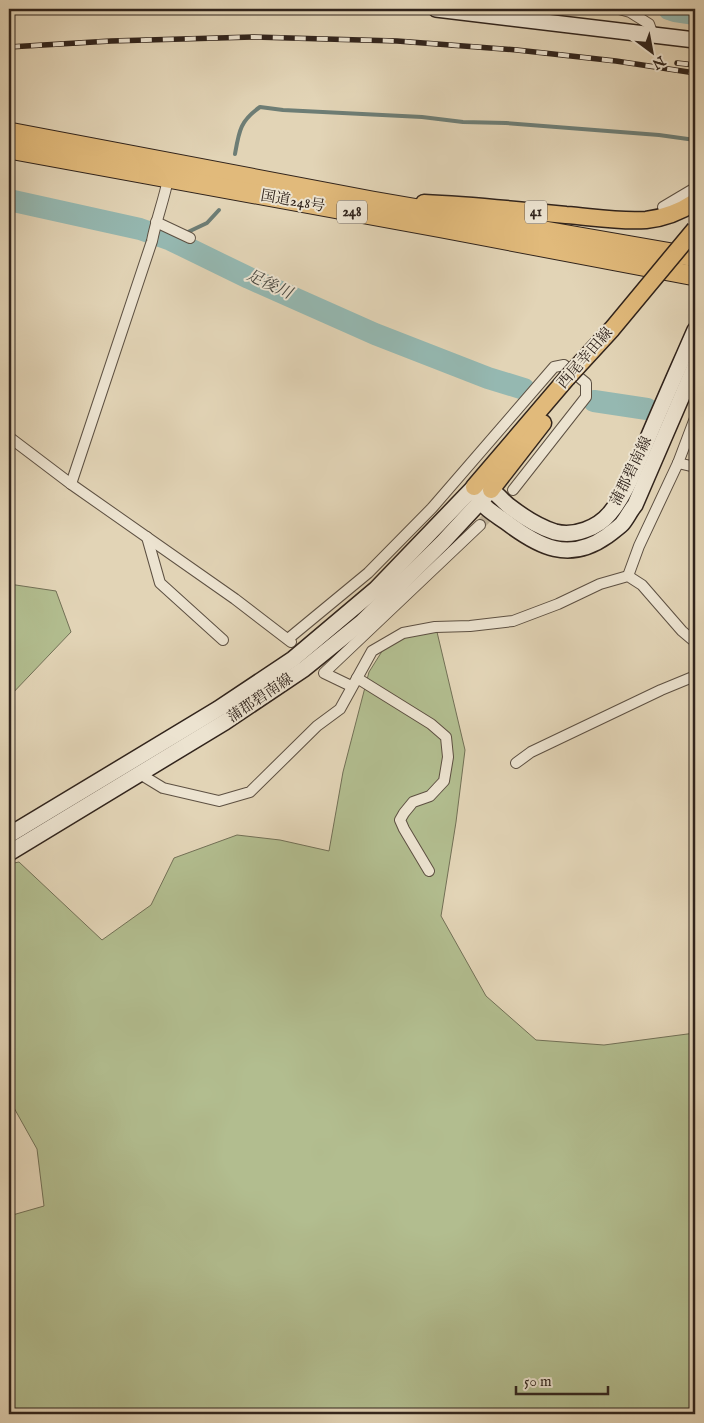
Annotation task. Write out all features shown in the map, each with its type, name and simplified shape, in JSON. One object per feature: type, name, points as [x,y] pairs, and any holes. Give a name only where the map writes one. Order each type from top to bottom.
[{"type":"highway","name":"国道248号","points":[[9,132],[372,201],[695,257]]},
{"type":"highway","name":"国道248号","points":[[9,149],[695,276]]},
{"type":"main road","points":[[436,9],[695,40]]},
{"type":"main road","name":"41","points":[[372,201],[463,205],[621,220],[646,220],[666,217],[685,209],[695,202]]},
{"type":"main road","name":"西尾幸田線","points":[[477,495],[695,229]]},
{"type":"main road","name":"西尾幸田線","points":[[491,490],[570,381],[695,238]]},
{"type":"main road","name":"蒲郡碧南線","points":[[491,490],[539,526],[556,532],[569,534],[583,531],[597,524],[610,514],[628,484],[695,330]]},
{"type":"main road","name":"蒲郡碧南線","points":[[477,495],[524,535],[543,546],[557,550],[572,550],[586,548],[600,540],[621,525],[635,505],[695,366]]},
{"type":"main road","points":[[477,495],[491,490]]},
{"type":"main road","name":"蒲郡碧南線","points":[[9,853],[233,717],[304,669],[362,622],[430,556],[477,495]]},
{"type":"main road","name":"蒲郡碧南線","points":[[9,835],[218,709],[293,659],[376,589],[477,495]]},
{"type":"street","points":[[620,9],[630,12],[649,24],[653,35]]},
{"type":"street","points":[[71,484],[152,241],[168,179]]},
{"type":"street","points":[[663,206],[695,188]]},
{"type":"street","points":[[155,224],[190,238]]},
{"type":"street","points":[[9,437],[71,484],[235,599],[290,641],[368,573],[432,508],[554,367],[564,365],[586,383],[586,397],[513,490]]},
{"type":"street","points":[[628,576],[639,546],[678,463],[695,420]]},
{"type":"street","points":[[678,463],[695,467]]},
{"type":"street","points":[[429,872],[400,820],[413,802],[430,796],[444,781],[448,758],[446,737],[431,724],[354,682],[324,673],[480,526]]},
{"type":"street","points":[[147,537],[160,583],[223,640]]},
{"type":"street","points":[[140,774],[163,788],[219,801],[250,792],[317,726],[340,709],[372,651],[402,633],[435,627],[470,626],[513,621],[558,604],[600,584],[628,576],[642,585],[682,631],[695,642]]},
{"type":"street","points":[[516,763],[531,752],[661,690],[695,676]]},
{"type":"green space","points":[[9,584],[56,591],[71,632],[9,697]]},
{"type":"green space","points":[[437,632],[465,750],[441,916],[486,996],[536,1040],[604,1045],[695,1033],[695,1414],[9,1414],[9,1216],[44,1206],[37,1149],[9,1099],[9,864],[19,862],[102,940],[151,905],[174,858],[237,835],[280,840],[329,851],[343,772],[369,672],[391,637]]},
{"type":"waterway","points":[[669,9],[695,14]]},
{"type":"waterway","points":[[235,154],[244,122],[260,107],[283,110],[422,117],[463,122],[506,123],[659,135],[695,140]]},
{"type":"waterway","name":"足後川","points":[[9,200],[140,229],[171,240],[249,278],[375,334],[488,378],[524,389]]},
{"type":"waterway","points":[[171,240],[207,223],[219,210]]},
{"type":"waterway","name":"足後川","points":[[594,401],[647,409]]},
{"type":"tunnel","points":[[480,525],[513,490]]},
{"type":"railway","points":[[9,47],[111,41],[253,37],[397,41],[517,50],[616,61],[695,73]]},
{"type":"railway","points":[[677,63],[695,65]]}]
